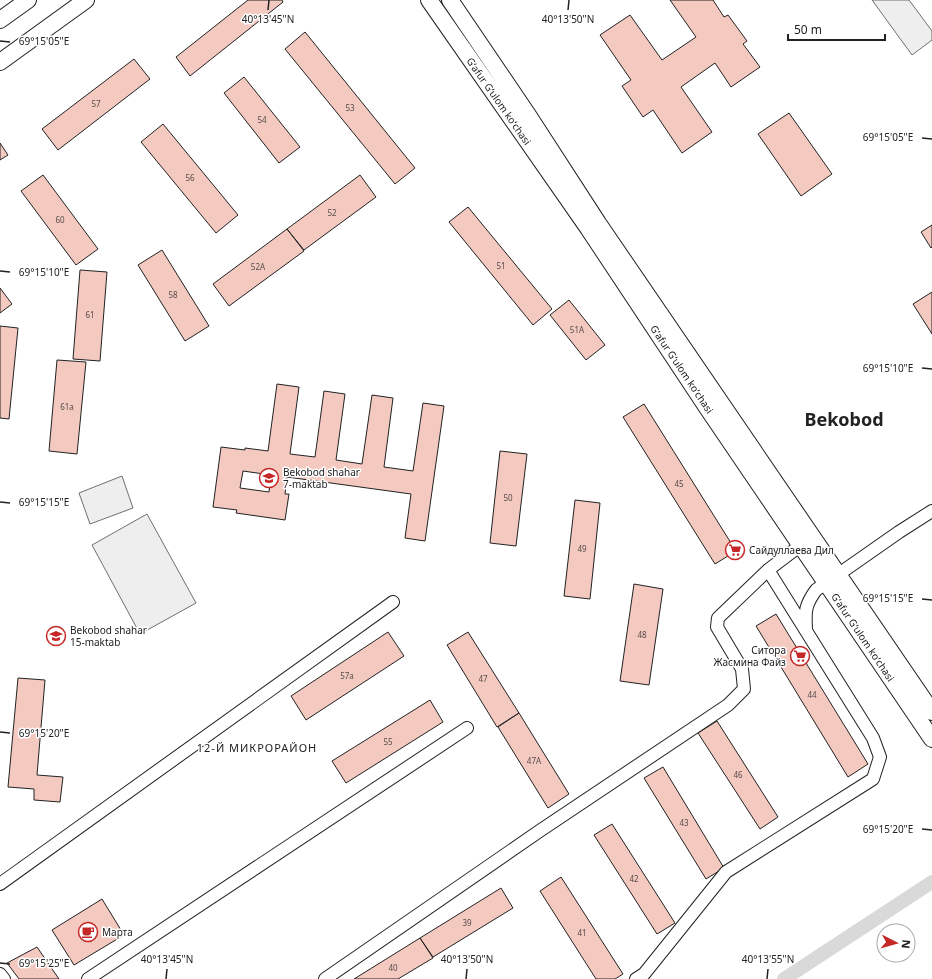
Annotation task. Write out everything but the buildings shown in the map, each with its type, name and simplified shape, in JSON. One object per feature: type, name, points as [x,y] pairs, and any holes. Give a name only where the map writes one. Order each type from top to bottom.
[{"type":"main road","points":[[0,20],[28,0]]},
{"type":"main road","points":[[0,62],[86,0]]},
{"type":"main road","name":"Gʻafur Gʻulom koʻchasi","points":[[429,0],[593,226],[832,578],[932,739]]},
{"type":"main road","name":"Gʻafur Gʻulom koʻchasi","points":[[450,0],[528,115],[593,226],[801,545],[832,578],[932,712]]},
{"type":"street","points":[[806,630],[805,614],[808,600],[816,590],[899,532],[932,511]]},
{"type":"street","points":[[325,979],[541,830],[728,705],[744,689],[743,676],[742,669],[717,627],[718,618],[768,570],[801,545]]},
{"type":"street","points":[[636,979],[644,974],[726,872],[873,780],[880,757],[873,738],[768,570]]},
{"type":"street","points":[[0,884],[393,602]]},
{"type":"street","points":[[88,979],[467,728]]},
{"type":"street","points":[[0,974],[4,979]]},
{"type":"shaded area","points":[[872,0],[909,0],[932,31],[932,40],[912,55]]},
{"type":"shaded area","points":[[122,476],[133,508],[90,524],[79,493]]},
{"type":"shaded area","points":[[147,514],[196,603],[140,634],[92,545]]},
{"type":"waterway","points":[[784,979],[932,882]]},
{"type":"place","name":"Bekobod shahar 7-maktab","points":[[269,478]]},
{"type":"place","name":"Сайдуллаева Дил","points":[[735,550]]},
{"type":"place","name":"Bekobod shahar 15-maktab","points":[[56,636]]},
{"type":"place","name":"Ситора Жасмина Файз","points":[[800,656]]},
{"type":"place","name":"Марта","points":[[88,932]]},
{"type":"district","name":"Bekobod","points":[[844,420]]},
{"type":"district","name":"12-Й МИКРОРАЙОН","points":[[257,748]]}]
